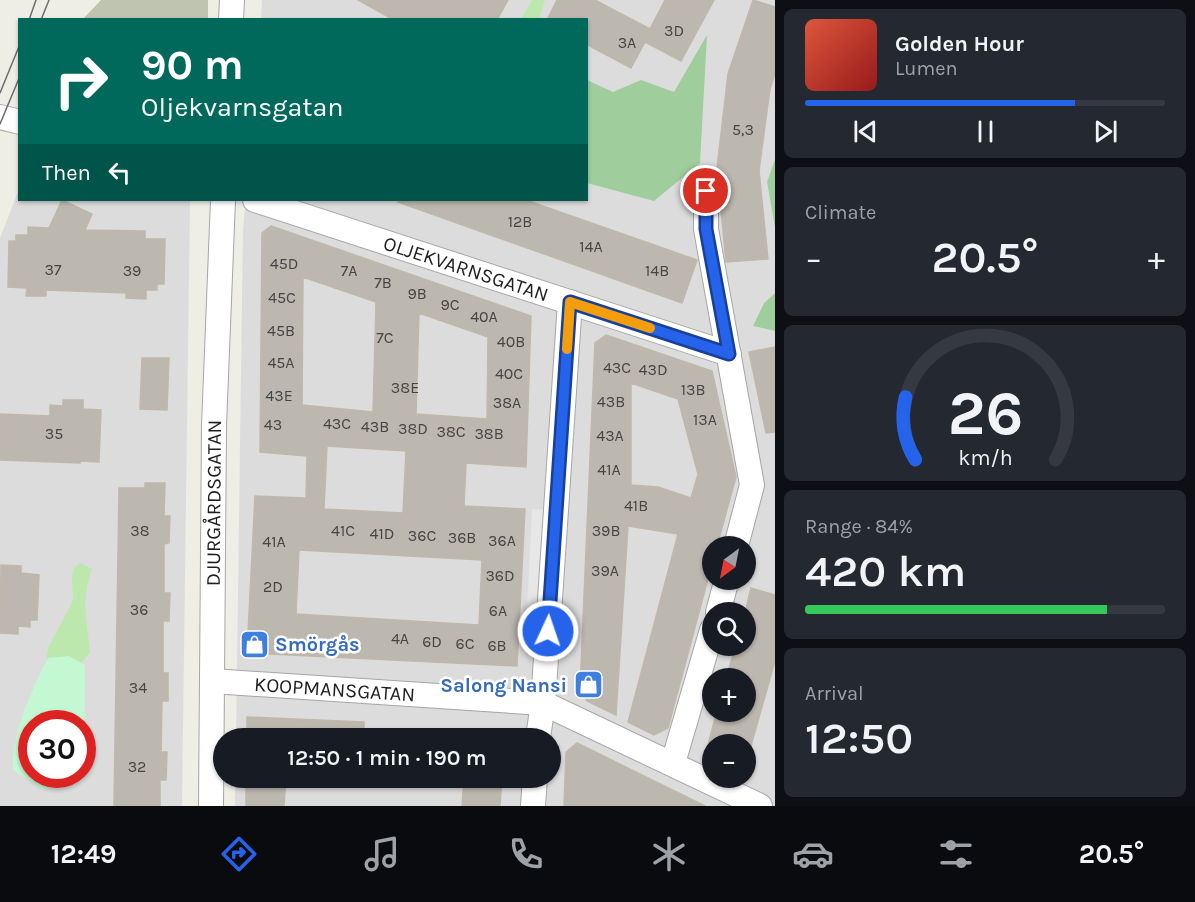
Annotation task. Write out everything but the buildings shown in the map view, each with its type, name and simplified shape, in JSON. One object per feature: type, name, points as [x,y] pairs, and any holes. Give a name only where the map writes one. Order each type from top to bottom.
[{"type":"street","points":[[231,18],[232,0]]},
{"type":"street","points":[[0,117],[18,122]]},
{"type":"street","points":[[706,191],[706,229],[752,485],[739,536]]},
{"type":"street","name":"DJURGÅRDSGATAN","points":[[211,806],[214,426],[223,201]]},
{"type":"street","name":"OLJEKVARNSGATAN","points":[[258,201],[729,354]]},
{"type":"street","points":[[539,728],[570,302]]},
{"type":"street","points":[[673,763],[704,656]]},
{"type":"street","name":"KOOPMANSGATAN","points":[[212,681],[543,703],[760,806]]},
{"type":"street","points":[[533,806],[534,788]]},
{"type":"shaded area","points":[[101,0],[208,0],[208,18],[84,18]]},
{"type":"shaded area","points":[[262,0],[775,0],[775,159],[767,182],[775,228],[775,293],[764,303],[753,326],[775,331],[775,806],[235,806],[235,788],[561,788],[561,728],[236,728],[243,228],[246,201],[588,201],[588,18],[261,18]]},
{"type":"shaded area","points":[[18,192],[18,201],[190,201],[182,806],[0,806],[0,238]]},
{"type":"shaded area","points":[[532,509],[548,510],[541,653],[525,652]]},
{"type":"green space","points":[[532,0],[545,0],[539,18],[522,18]]},
{"type":"green space","points":[[707,35],[700,163],[654,201],[588,183],[588,80],[613,92],[641,80],[674,92]]},
{"type":"green space","points":[[775,159],[775,228],[767,182]]},
{"type":"green space","points":[[775,293],[775,331],[753,326],[764,303]]},
{"type":"green space","points":[[81,563],[92,569],[85,606],[90,653],[79,665],[47,662],[49,646],[72,603],[73,570]]},
{"type":"green space","points":[[69,656],[85,665],[85,710],[25,710],[48,658]]},
{"type":"green space","points":[[18,731],[18,773],[13,770]]},
{"type":"tram line","points":[[30,18],[36,0]]},
{"type":"tram line","points":[[42,18],[49,0]]},
{"type":"tram line","points":[[0,93],[18,49]]},
{"type":"tram line","points":[[0,124],[18,81]]},
{"type":"slow traffic","points":[[567,349],[570,302],[650,328]]},
{"type":"place","name":"Smörgås","points":[[254,644]]},
{"type":"place","name":"Salong Nansi","points":[[588,685]]},
{"type":"route","points":[[548,631],[570,302],[729,354],[706,229],[706,191]]}]
